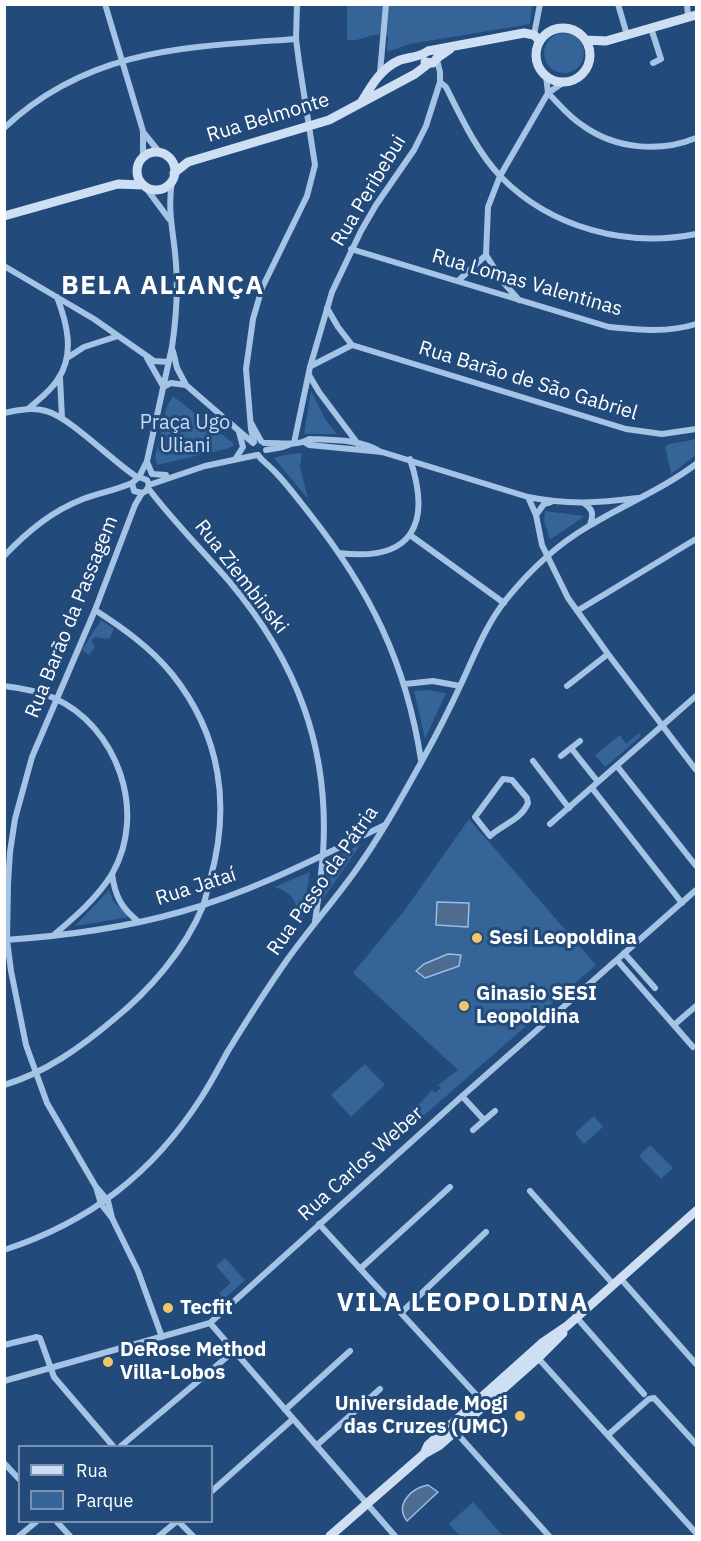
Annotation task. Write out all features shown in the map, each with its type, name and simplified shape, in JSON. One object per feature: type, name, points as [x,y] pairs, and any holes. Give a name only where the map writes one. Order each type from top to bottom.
[{"type":"main road","points":[[590,52],[606,41],[692,16]]},
{"type":"main road","points":[[563,27],[576,31],[586,40],[590,52],[585,70],[576,78],[564,82],[555,81],[546,76],[536,60],[537,38],[549,31],[563,27]]},
{"type":"main road","name":"Rua Belmonte","points":[[171,160],[188,162],[329,120],[359,106],[415,74],[431,59],[454,46],[516,34],[537,38]]},
{"type":"main road","points":[[586,40],[606,41]]},
{"type":"main road","name":"Rua Belmonte","points":[[359,106],[379,76],[400,60],[411,57],[431,59]]},
{"type":"main road","points":[[411,57],[417,64],[415,74]]},
{"type":"main road","points":[[379,76],[379,86],[385,90]]},
{"type":"main road","points":[[4,216],[118,184],[145,186],[155,190],[163,189],[173,177],[171,160],[160,153],[151,153],[143,157],[137,169],[138,178],[145,186]]},
{"type":"main road","name":"Rua Belmonte","points":[[173,177],[188,162]]},
{"type":"main road","points":[[330,1536],[424,1454],[436,1449],[452,1428],[549,1338],[577,1318],[696,1211]]},
{"type":"main road","points":[[482,1401],[538,1358],[557,1340],[567,1326]]},
{"type":"street","points":[[105,4],[143,131],[143,157]]},
{"type":"street","points":[[297,4],[296,39],[315,165],[313,181],[307,196],[262,288],[248,344],[246,369],[251,423],[260,448],[271,468],[339,553],[378,619],[405,684],[422,761]]},
{"type":"street","points":[[379,76],[386,4]]},
{"type":"street","points":[[537,38],[540,4]]},
{"type":"street","points":[[618,4],[627,34]]},
{"type":"street","points":[[687,4],[692,16]]},
{"type":"street","points":[[651,28],[661,59],[653,63]]},
{"type":"street","points":[[4,128],[51,91],[72,78],[122,60],[172,51],[296,39]]},
{"type":"street","points":[[431,59],[440,80],[473,138],[500,176],[525,198],[551,214],[601,233],[643,239],[666,239],[696,234]]},
{"type":"street","points":[[546,76],[548,93],[581,125],[597,134],[619,142],[645,147],[677,144],[696,138]]},
{"type":"street","name":"Rua Peribebui","points":[[298,443],[295,434],[299,425],[310,367],[327,308],[351,249],[376,205],[414,150],[426,126],[440,80]]},
{"type":"street","points":[[519,300],[503,282],[486,255],[488,207],[500,176],[548,93],[564,82]]},
{"type":"street","points":[[143,131],[160,153]]},
{"type":"street","name":"Rua Barão da Passagem","points":[[162,1337],[138,1271],[112,1218],[107,1199],[96,1187],[47,1103],[35,1074],[19,1015],[6,940],[10,852],[15,819],[32,757],[95,610],[135,505],[172,347],[176,300],[176,265],[170,219],[173,177]]},
{"type":"street","name":"Rua Barão da Passagem","points":[[145,186],[170,219]]},
{"type":"street","name":"Rua Lomas Valentinas","points":[[351,249],[609,327],[651,330],[673,329],[696,324]]},
{"type":"street","points":[[458,281],[486,255]]},
{"type":"street","points":[[4,266],[94,319],[145,355],[157,362],[168,362]]},
{"type":"street","points":[[4,413],[28,409],[47,411],[62,418],[60,378],[68,344],[66,323],[57,297]]},
{"type":"street","points":[[310,367],[352,345],[327,308]]},
{"type":"street","points":[[66,358],[84,347],[118,336]]},
{"type":"street","name":"Rua Barão de São Gabriel","points":[[352,345],[626,429],[662,434],[696,429]]},
{"type":"street","points":[[172,347],[177,368],[186,385],[260,448]]},
{"type":"street","points":[[145,355],[163,387],[171,383],[186,385]]},
{"type":"street","points":[[309,374],[358,444]]},
{"type":"street","points":[[28,409],[60,378]]},
{"type":"street","name":"Rua Ziembinski","points":[[62,418],[123,468],[158,502],[230,583],[271,640],[296,687],[310,724],[317,757],[323,820],[323,855],[315,923]]},
{"type":"street","points":[[343,441],[347,430]]},
{"type":"street","points":[[236,459],[243,447],[239,431]]},
{"type":"street","points":[[4,556],[20,539],[48,517],[84,499],[236,459],[260,448],[298,443],[309,439],[343,441],[374,447],[382,452]]},
{"type":"street","points":[[298,443],[382,452],[551,502],[585,504],[642,498]]},
{"type":"street","points":[[339,553],[380,554],[392,550],[410,535],[416,524],[419,509],[416,479],[410,459]]},
{"type":"street","points":[[147,461],[154,476],[176,474]]},
{"type":"street","name":"Rua Passo da Pátria","points":[[4,1250],[58,1228],[101,1204],[125,1187],[147,1166],[181,1127],[202,1097],[263,996],[315,923],[347,883],[386,825],[422,761],[486,629],[504,603],[547,555],[590,525],[642,498],[696,464]]},
{"type":"street","points":[[528,497],[536,515],[540,540],[577,611],[696,770]]},
{"type":"street","points":[[536,515],[544,504],[551,502]]},
{"type":"street","points":[[585,504],[590,507],[593,514],[590,525]]},
{"type":"street","points":[[410,535],[504,603]]},
{"type":"street","points":[[577,611],[696,539]]},
{"type":"street","points":[[4,1085],[35,1074],[86,1041],[126,1010],[142,994],[172,957],[204,904],[219,842],[222,807],[218,772],[204,730],[188,697],[171,672],[127,632],[95,610]]},
{"type":"street","points":[[567,687],[608,654]]},
{"type":"street","points":[[405,684],[432,681],[460,686]]},
{"type":"street","points":[[4,686],[42,693],[56,699],[89,722],[113,754],[121,772],[126,794],[127,819],[118,860],[112,874],[96,897],[53,935]]},
{"type":"street","points":[[550,824],[696,696]]},
{"type":"street","points":[[561,756],[580,741]]},
{"type":"street","points":[[571,748],[598,782]]},
{"type":"street","points":[[533,761],[569,808]]},
{"type":"street","points":[[617,766],[696,866]]},
{"type":"street","points":[[507,779],[512,780],[528,801],[524,814],[517,819],[505,824],[489,836],[475,817],[500,781],[507,779]]},
{"type":"street","points":[[592,788],[682,903]]},
{"type":"street","name":"Rua Jataí","points":[[6,940],[140,922],[204,904],[253,887],[386,825]]},
{"type":"street","points":[[112,874],[118,899],[127,912],[140,922]]},
{"type":"street","name":"Rua Carlos Weber","points":[[4,1382],[210,1323],[462,1096],[696,890]]},
{"type":"street","points":[[624,953],[655,988]]},
{"type":"street","points":[[617,960],[693,1047]]},
{"type":"street","points":[[674,1025],[696,1006]]},
{"type":"street","points":[[462,1096],[484,1120]]},
{"type":"street","points":[[473,1130],[495,1111]]},
{"type":"street","name":"Rua Barão da Passagem","points":[[96,1187],[101,1204],[112,1218]]},
{"type":"street","points":[[361,1268],[450,1187]]},
{"type":"street","points":[[530,1191],[696,1364]]},
{"type":"street","points":[[319,1224],[482,1401]]},
{"type":"street","points":[[401,1314],[486,1232]]},
{"type":"street","points":[[577,1318],[644,1394]]},
{"type":"street","points":[[210,1323],[395,1536]]},
{"type":"street","points":[[4,1345],[39,1337],[42,1340],[50,1368],[60,1386],[112,1445]]},
{"type":"street","points":[[122,1445],[234,1351]]},
{"type":"street","points":[[285,1410],[351,1351]]},
{"type":"street","points":[[538,1358],[696,1533]]},
{"type":"street","points":[[317,1445],[380,1389]]},
{"type":"street","points":[[609,1434],[649,1399],[654,1398],[696,1444]]},
{"type":"street","points":[[213,1490],[293,1419]]},
{"type":"street","points":[[452,1428],[549,1536]]},
{"type":"street","points":[[5,1463],[18,1478]]},
{"type":"street","points":[[19,1536],[34,1523]]},
{"type":"street","points":[[59,1523],[70,1536]]},
{"type":"street","points":[[159,1536],[175,1523]]},
{"type":"street","points":[[180,1523],[193,1536]]},
{"type":"green space","points":[[347,5],[532,5],[530,24],[410,44],[387,52],[388,36],[376,35],[358,40],[347,40]]},
{"type":"green space","points":[[564,33],[572,34],[578,39],[583,45],[583,61],[578,67],[572,72],[564,73],[556,72],[550,67],[545,61],[544,53],[545,45],[550,39],[556,34]]},
{"type":"green space","points":[[311,391],[325,419],[337,434],[304,434]]},
{"type":"green space","name":"Praça Ugo Uliani","points":[[173,396],[233,443],[233,446],[157,465],[155,457],[167,406]]},
{"type":"green space","points":[[696,438],[696,455],[671,474],[665,446]]},
{"type":"green space","points":[[302,453],[300,467],[308,499],[274,458]]},
{"type":"green space","points":[[545,511],[585,516],[551,539],[544,521]]},
{"type":"green space","points":[[101,620],[114,629],[109,639],[95,637],[91,641],[95,647],[89,655],[82,650]]},
{"type":"green space","points":[[427,690],[446,693],[425,739],[414,691]]},
{"type":"green space","points":[[639,733],[641,736],[605,767],[595,755],[620,735],[626,744]]},
{"type":"green space","name":"Sesi Leopoldina","points":[[469,819],[596,965],[421,1118],[414,1110],[432,1090],[435,1093],[441,1088],[438,1085],[458,1070],[353,973],[404,911]]},
{"type":"green space","points":[[361,844],[323,899],[327,863]]},
{"type":"green space","points":[[310,872],[299,928],[297,907],[292,897],[274,887]]},
{"type":"green space","points":[[109,890],[113,901],[130,917],[75,926]]},
{"type":"green space","points":[[365,1064],[385,1085],[351,1117],[331,1095]]},
{"type":"green space","points":[[594,1116],[603,1127],[584,1144],[575,1133]]},
{"type":"green space","points":[[650,1145],[673,1168],[661,1179],[639,1156]]},
{"type":"green space","points":[[225,1258],[245,1280],[224,1299],[219,1293],[231,1283],[216,1266]]},
{"type":"green space","points":[[473,1502],[503,1536],[460,1536],[449,1524]]},
{"type":"shaded area","points":[[437,902],[469,903],[468,927],[436,925]]},
{"type":"shaded area","points":[[448,954],[461,955],[459,966],[425,978],[416,971],[424,964]]},
{"type":"shaded area","points":[[428,1485],[438,1492],[407,1521],[403,1509],[404,1503],[411,1493]]},
{"type":"place","name":"Sesi Leopoldina","points":[[477,938]]},
{"type":"place","name":"Ginasio SESI Leopoldina","points":[[464,1006]]},
{"type":"place","name":"Tecfit","points":[[168,1308]]},
{"type":"place","name":"DeRose Method Villa-Lobos","points":[[108,1362]]},
{"type":"place","name":"Universidade Mogi das Cruzes (UMC)","points":[[520,1416]]},
{"type":"district","name":"BELA ALIANÇA","points":[[163,286]]},
{"type":"district","name":"VILA LEOPOLDINA","points":[[463,1303]]}]
